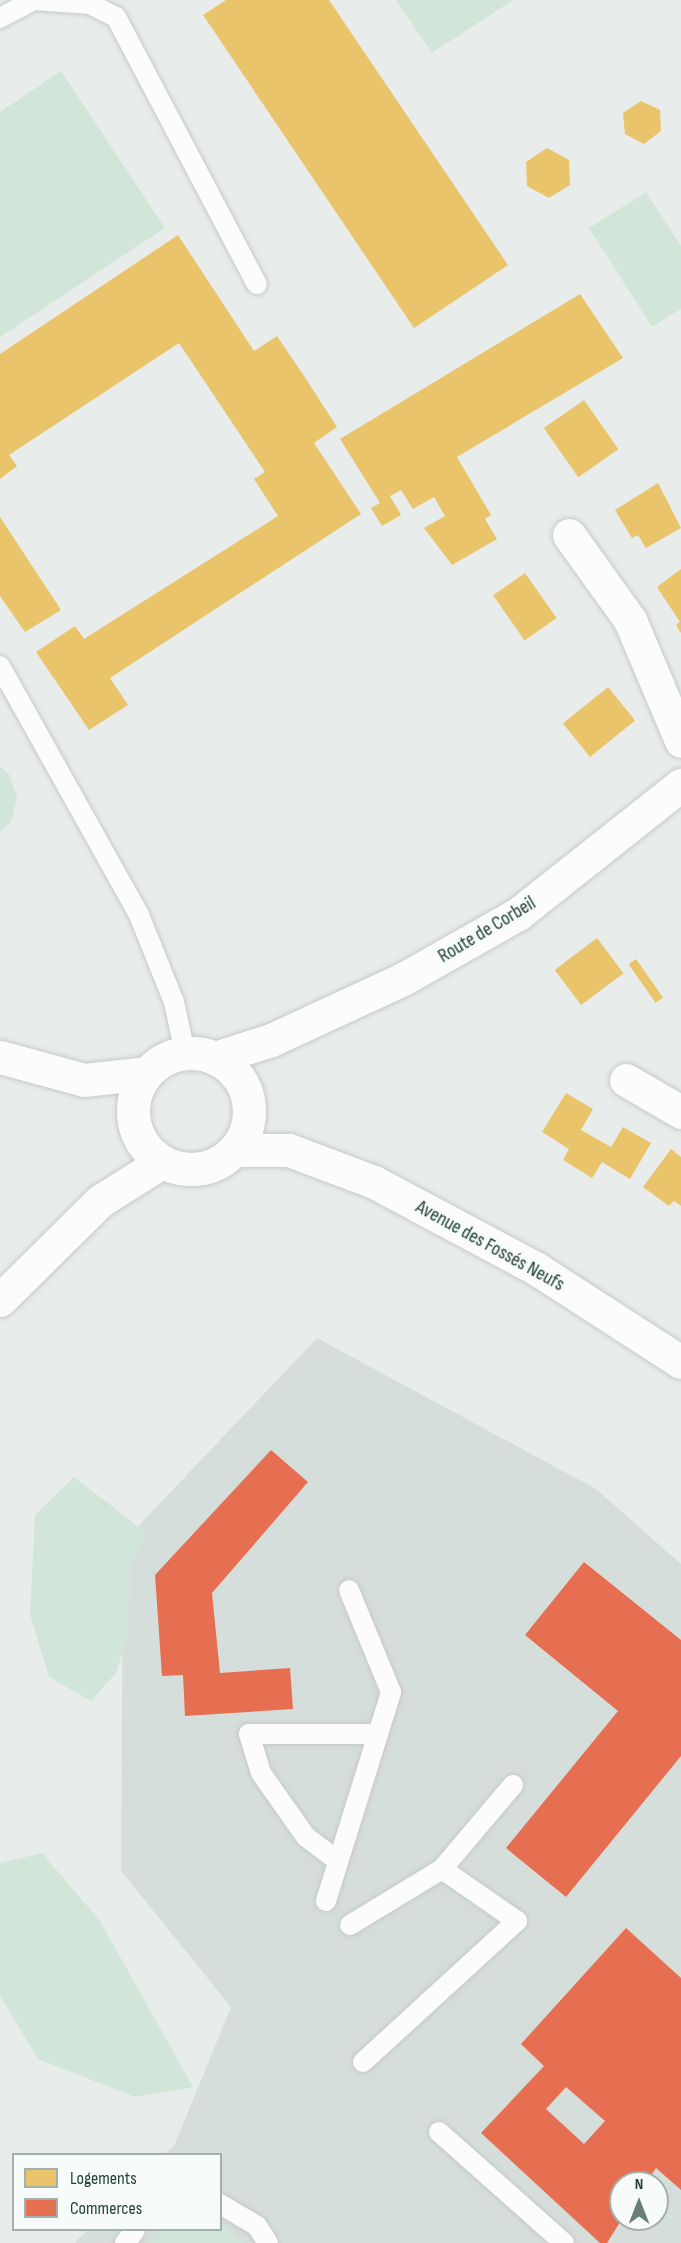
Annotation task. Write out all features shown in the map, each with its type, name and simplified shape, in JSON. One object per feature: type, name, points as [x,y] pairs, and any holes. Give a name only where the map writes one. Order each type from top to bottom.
[{"type":"street","points":[[569,535],[630,620],[681,741]]},
{"type":"street","name":"Route de Corbeil","points":[[200,1056],[271,1040],[403,979],[518,914],[681,785]]},
{"type":"street","points":[[84,1080],[133,1120],[148,1151],[162,1162],[208,1167],[235,1150],[246,1097],[271,1040]]},
{"type":"street","points":[[0,1057],[84,1080],[147,1073],[200,1056],[246,1097]]},
{"type":"street","points":[[133,1120],[138,1087],[147,1073]]},
{"type":"street","points":[[627,1080],[681,1112]]},
{"type":"street","name":"Avenue des Fossés Neufs","points":[[246,1097],[289,1150]]},
{"type":"street","name":"Avenue des Fossés Neufs","points":[[235,1150],[289,1150],[374,1182],[537,1269],[678,1353]]},
{"type":"street","points":[[0,1300],[100,1201],[162,1162]]},
{"type":"lane","points":[[0,18],[34,0],[90,4],[116,17],[257,284]]},
{"type":"lane","points":[[0,666],[139,915],[174,1002],[200,1056]]},
{"type":"lane","points":[[326,1901],[392,1692],[349,1590]]},
{"type":"lane","points":[[338,1861],[306,1837],[261,1773],[249,1734],[378,1734]]},
{"type":"lane","points":[[350,1925],[442,1869],[513,1785]]},
{"type":"lane","points":[[363,2062],[517,1921],[442,1869]]},
{"type":"lane","points":[[439,2132],[564,2243]]},
{"type":"lane","points":[[222,2205],[250,2221],[268,2243]]},
{"type":"shaded area","points":[[317,1338],[596,1489],[681,1564],[681,2243],[74,2243],[87,2231],[222,2231],[222,2153],[166,2153],[174,2146],[231,2007],[121,1871],[123,1542]]},
{"type":"green space","points":[[396,0],[513,0],[432,53]]},
{"type":"green space","points":[[61,71],[165,228],[0,337],[0,112]]},
{"type":"green space","points":[[646,192],[681,246],[681,309],[652,327],[589,228]]},
{"type":"green space","points":[[0,766],[9,774],[17,798],[11,822],[0,832]]},
{"type":"green space","points":[[74,1477],[148,1534],[131,1563],[128,1634],[116,1673],[91,1701],[49,1677],[30,1615],[35,1515]]},
{"type":"green space","points":[[42,1853],[100,1921],[193,2087],[135,2097],[38,2059],[0,1996],[0,1863]]},
{"type":"green space","points":[[222,2226],[245,2243],[150,2243],[164,2231],[222,2231]]},
{"type":"building: Logements","points":[[226,0],[329,0],[508,265],[414,328],[203,15]]},
{"type":"building: Logements","points":[[641,101],[660,110],[661,131],[644,144],[625,134],[623,113]]},
{"type":"building: Logements","points":[[547,148],[569,160],[570,185],[549,198],[527,186],[526,162]]},
{"type":"building: Logements","points":[[178,235],[254,351],[277,336],[304,376],[337,427],[314,443],[361,514],[110,678],[128,705],[89,730],[36,652],[75,626],[84,639],[278,516],[254,479],[265,472],[179,343],[9,455],[17,466],[0,479],[0,354]]},
{"type":"building: Logements","points":[[580,294],[623,358],[457,457],[491,515],[485,519],[497,539],[452,565],[424,528],[445,516],[434,497],[413,509],[401,490],[390,496],[401,515],[382,526],[371,508],[380,503],[340,439]]},
{"type":"building: Logements","points":[[584,400],[618,449],[578,477],[544,428]]},
{"type":"building: Logements","points":[[658,483],[681,528],[646,548],[638,535],[632,538],[615,510]]},
{"type":"building: Logements","points":[[0,517],[61,610],[25,632],[0,596]]},
{"type":"building: Logements","points":[[681,569],[681,633],[676,625],[680,622],[657,587]]},
{"type":"building: Logements","points":[[525,573],[557,618],[525,640],[493,595]]},
{"type":"building: Logements","points":[[608,687],[635,720],[590,757],[563,724]]},
{"type":"building: Logements","points":[[597,938],[623,973],[581,1005],[555,970]]},
{"type":"building: Logements","points":[[636,959],[663,998],[656,1003],[629,964]]},
{"type":"building: Logements","points":[[566,1093],[593,1109],[581,1130],[611,1147],[623,1127],[651,1143],[630,1179],[602,1162],[592,1178],[563,1160],[569,1149],[542,1132]]},
{"type":"building: Logements","points":[[671,1149],[681,1157],[681,1206],[674,1201],[669,1206],[643,1187]]},
{"type":"building: Commerces","points":[[271,1450],[308,1482],[212,1593],[220,1673],[290,1668],[293,1709],[185,1716],[183,1675],[162,1676],[155,1575]]},
{"type":"building: Commerces","points":[[584,1562],[681,1640],[681,1756],[566,1897],[506,1848],[618,1711],[525,1635]]},
{"type":"building: Commerces","points":[[626,1928],[681,1978],[681,2190],[669,2179],[669,2171],[659,2171],[656,2168],[654,2171],[609,2171],[609,2231],[614,2231],[607,2243],[600,2243],[481,2133],[544,2066],[521,2044]],"holes":[[[566,2087],[605,2121],[584,2144],[546,2109]]]}]
